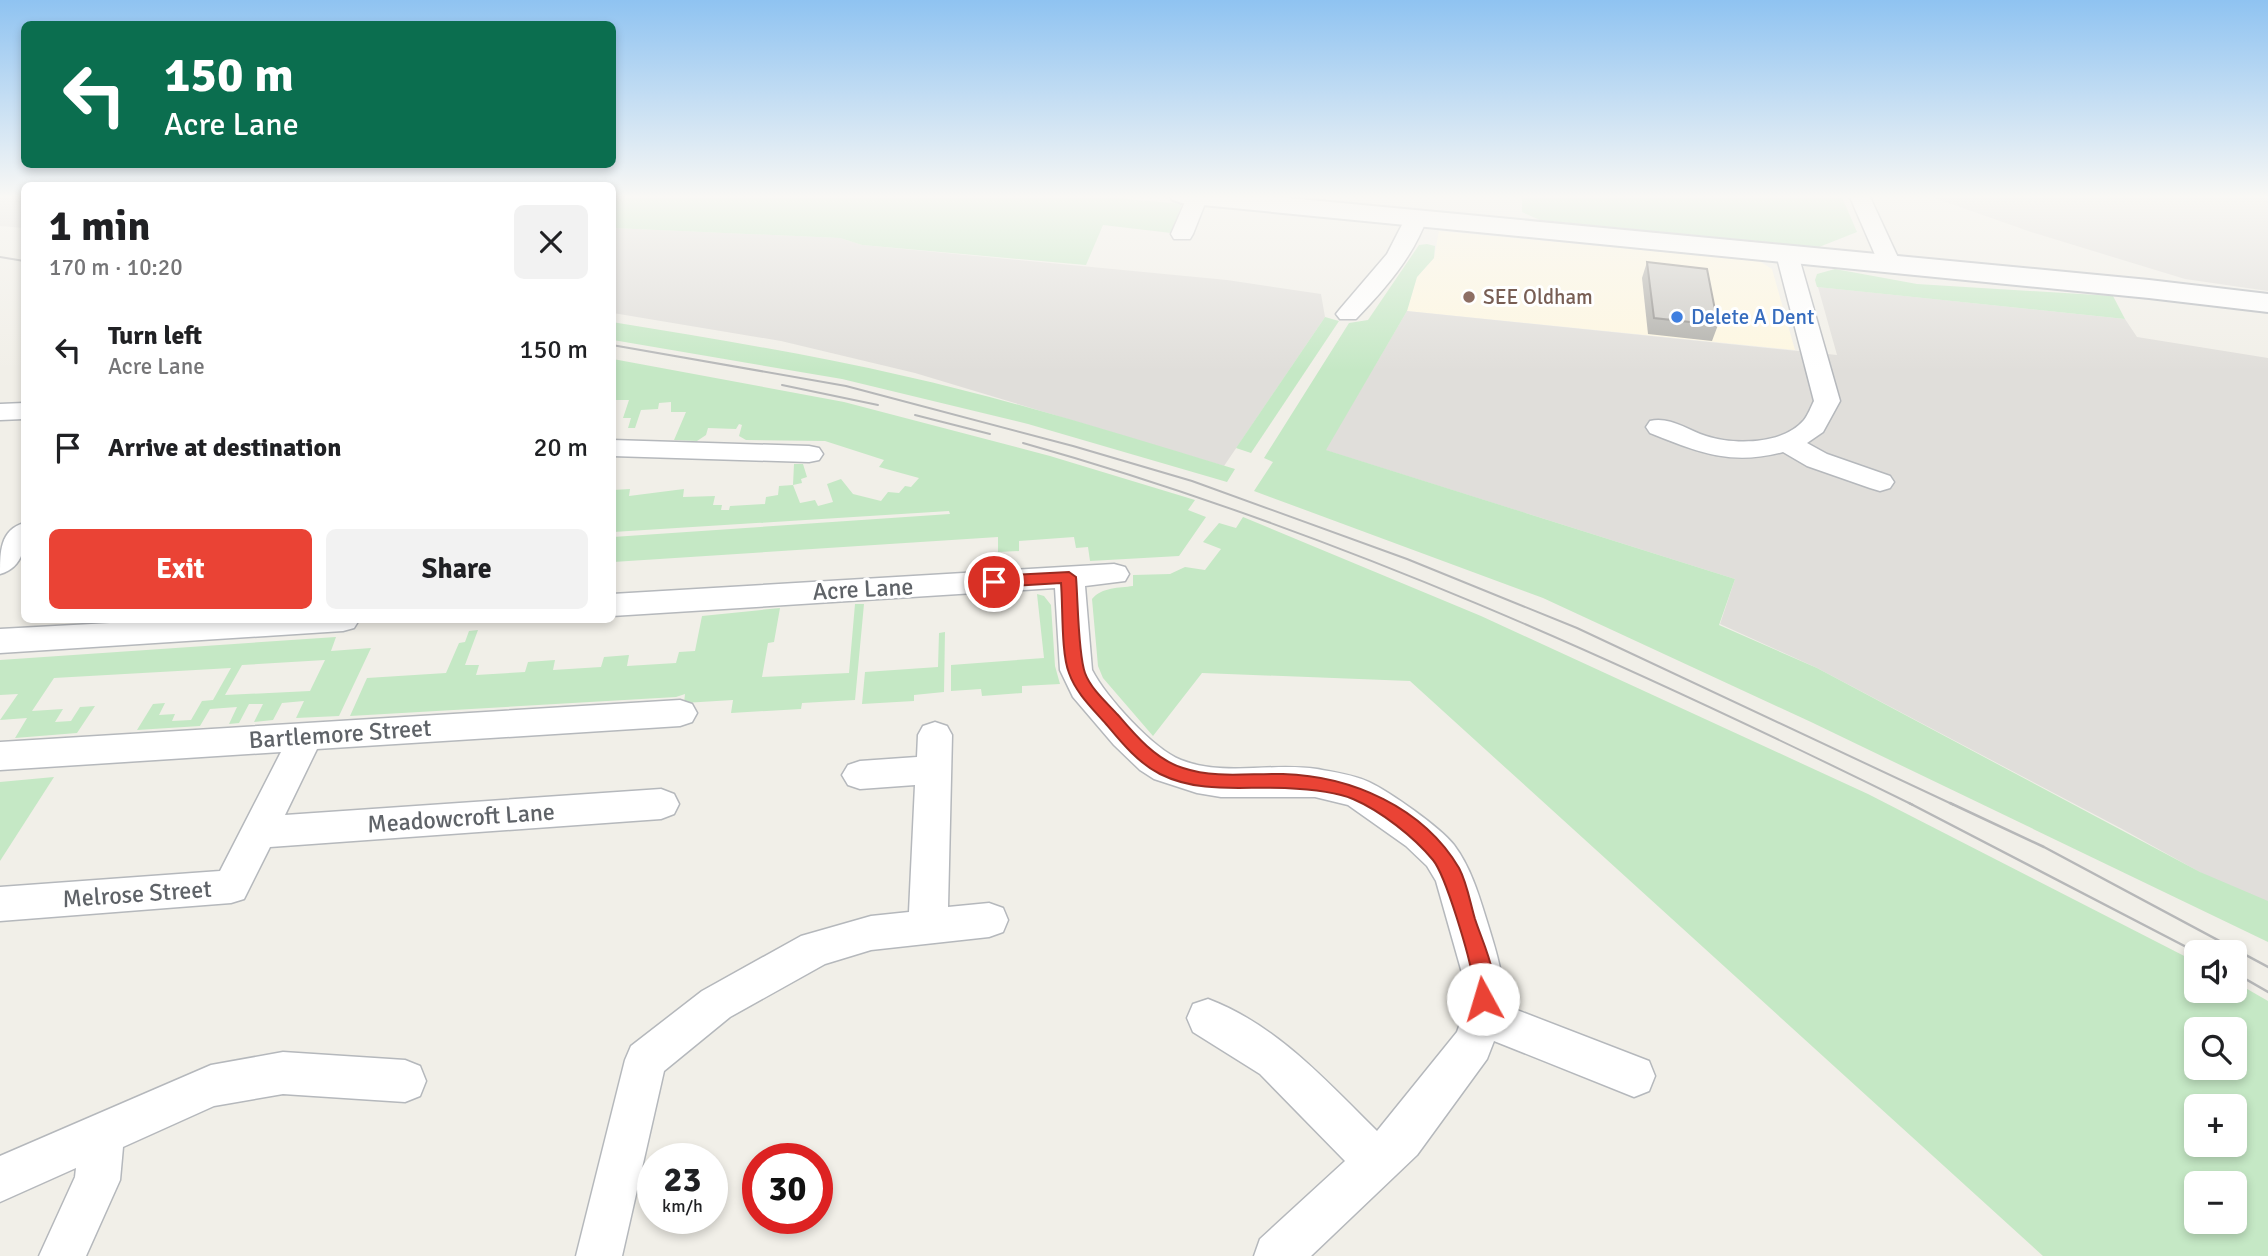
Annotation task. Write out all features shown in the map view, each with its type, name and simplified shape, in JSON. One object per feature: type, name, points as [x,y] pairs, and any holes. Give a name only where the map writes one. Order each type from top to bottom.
[{"type":"main road","points":[[1783,254],[2268,303]]},
{"type":"street","points":[[1348,314],[1366,297],[1397,254]]},
{"type":"street","points":[[1659,427],[1702,444],[1740,451],[1786,442],[1814,426],[1828,401],[1787,254]]},
{"type":"street","points":[[1885,254],[1890,264]]},
{"type":"street","points":[[0,412],[21,411]]},
{"type":"street","points":[[1786,442],[1817,460],[1880,482]]},
{"type":"street","points":[[616,448],[719,443],[809,453]]},
{"type":"street","points":[[0,564],[21,537]]},
{"type":"street","name":"Acre Lane","points":[[616,605],[1114,574]]},
{"type":"street","points":[[1069,577],[1076,670],[1092,697],[1126,736],[1152,760],[1174,772],[1197,779],[1221,782],[1315,783],[1359,793],[1419,835],[1440,855],[1457,887],[1484,980],[1483,1018],[1472,1045],[1401,1139],[1277,1256]]},
{"type":"street","points":[[0,640],[292,623]]},
{"type":"street","name":"Bartlemore Street","points":[[0,756],[680,713]]},
{"type":"street","name":"Melrose Street","points":[[0,904],[231,887],[306,736]]},
{"type":"street","points":[[860,775],[934,752],[929,926]]},
{"type":"street","name":"Meadowcroft Lane","points":[[260,832],[661,804]]},
{"type":"street","points":[[599,1256],[646,1060],[716,1004],[815,949],[871,933],[989,920]]},
{"type":"street","points":[[1208,1018],[1275,1060],[1377,1162]]},
{"type":"street","points":[[1483,1018],[1516,1027],[1593,1062],[1634,1076]]},
{"type":"street","points":[[0,1179],[211,1086],[283,1073],[405,1080]]},
{"type":"street","points":[[62,1256],[97,1181],[102,1134]]},
{"type":"shaded area","points":[[616,254],[952,254],[1227,280],[1321,294],[1325,317],[1224,466],[915,373],[781,341],[616,314]]},
{"type":"shaded area","points":[[1435,254],[1680,254],[1759,261],[1772,269],[1795,350],[1407,311],[1417,277]]},
{"type":"shaded area","points":[[2102,254],[2268,254],[2268,291],[2185,279]]},
{"type":"shaded area","points":[[1818,287],[2125,319],[2137,337],[2268,358],[2268,910],[2124,830],[1817,668],[1720,624],[1735,579],[1325,450],[1407,311],[1837,355]]},
{"type":"green space","points":[[958,254],[1091,254],[1086,265]]},
{"type":"green space","points":[[1413,254],[1434,254],[1434,258],[1417,277],[1407,311],[1326,450],[1735,579],[1719,625],[1817,668],[2200,872],[2268,901],[2268,942],[1811,722],[1543,598],[1254,491],[1273,462],[1264,458],[1349,323],[1368,320]]},
{"type":"green space","points":[[1835,269],[1917,284],[2113,296],[2125,319],[1817,287],[1817,274]]},
{"type":"green space","points":[[1325,317],[1339,321],[1251,453],[1236,448]]},
{"type":"green space","points":[[616,323],[795,353],[946,386],[1235,469],[1227,482],[1028,424],[842,379],[616,341]]},
{"type":"green space","points":[[616,360],[844,402],[1050,456],[1195,500],[1188,510],[1206,517],[1179,556],[1090,561],[1088,547],[1076,548],[1074,537],[1019,541],[1019,551],[998,552],[998,537],[616,562],[616,537],[950,514],[949,511],[616,532],[616,490],[630,489],[629,496],[684,489],[683,497],[715,496],[713,505],[722,505],[721,510],[729,510],[730,506],[765,504],[766,497],[778,495],[779,486],[793,485],[800,503],[815,500],[818,506],[833,502],[827,484],[841,479],[853,494],[881,501],[888,492],[899,493],[905,486],[911,487],[919,478],[879,467],[884,460],[825,441],[746,440],[739,436],[742,425],[739,424],[736,429],[708,428],[706,435],[697,441],[674,440],[686,412],[671,412],[671,402],[659,403],[658,409],[641,410],[635,428],[628,428],[631,418],[623,418],[629,400],[616,400]]},
{"type":"green space","points":[[794,464],[803,464],[807,477],[801,479],[802,483],[793,485]]},
{"type":"green space","points":[[1243,517],[1481,616],[1868,794],[2184,956],[2184,1003],[2247,1003],[2247,989],[2268,1001],[2268,1256],[2043,1256],[1410,681],[1202,673],[1153,736],[1103,678],[1098,666],[1092,599],[1106,590],[1133,586],[1133,575],[1170,574],[1185,567],[1205,570],[1221,549],[1203,542],[1219,523],[1236,528]]},
{"type":"green space","points":[[1037,594],[1044,596],[1051,605],[1055,666],[1060,684],[1022,686],[1022,693],[982,696],[981,689],[951,691],[951,665],[1044,658]]},
{"type":"green space","points":[[855,604],[864,604],[855,700],[802,703],[801,709],[731,713],[733,700],[684,703],[685,694],[676,697],[350,716],[367,678],[446,673],[459,643],[465,642],[469,631],[478,630],[465,665],[479,665],[476,675],[525,672],[528,662],[555,660],[553,670],[601,667],[604,657],[629,655],[627,666],[676,663],[679,652],[695,651],[702,616],[780,608],[774,642],[768,643],[762,677],[849,673]]},
{"type":"green space","points":[[945,632],[944,692],[914,695],[914,701],[862,704],[865,672],[938,667],[939,633]]},
{"type":"green space","points":[[336,637],[331,651],[371,648],[339,716],[296,718],[304,701],[282,703],[273,720],[254,722],[263,704],[249,704],[239,723],[229,724],[237,707],[210,709],[200,726],[137,730],[153,704],[165,703],[159,715],[175,714],[172,721],[191,720],[202,701],[213,700],[231,668],[54,678],[32,711],[63,709],[55,722],[71,721],[80,707],[95,706],[77,733],[15,738],[27,718],[0,720],[18,694],[0,695],[0,660]],"holes":[[[325,660],[310,691],[225,695],[242,665]]]},
{"type":"green space","points":[[54,777],[0,861],[0,782]]},
{"type":"building","name":"Delete A Dent","points":[[1647,262],[1707,269],[1718,325],[1654,318]]},
{"type":"tram line","points":[[0,257],[21,260]]},
{"type":"tram line","points":[[616,346],[846,386],[1073,446],[1192,481],[1407,559],[1577,628],[1954,805]]},
{"type":"tram line","points":[[782,385],[878,405]]},
{"type":"tram line","points":[[915,415],[990,434]]},
{"type":"tram line","points":[[1023,443],[1252,516],[1476,603],[1696,701],[1910,804]]},
{"type":"tram line","points":[[1950,803],[2044,847],[2268,967]]},
{"type":"tram line","points":[[1910,804],[2184,946]]},
{"type":"tram line","points":[[2247,980],[2268,992]]},
{"type":"place","name":"SEE Oldham","points":[[1469,297]]},
{"type":"place","name":"Delete A Dent","points":[[1677,317]]},
{"type":"route","points":[[994,582],[1069,577],[1076,670],[1085,688],[1126,736],[1166,769],[1197,779],[1221,782],[1315,783],[1359,793],[1419,835],[1440,855],[1453,876],[1484,980],[1483,999]]}]
